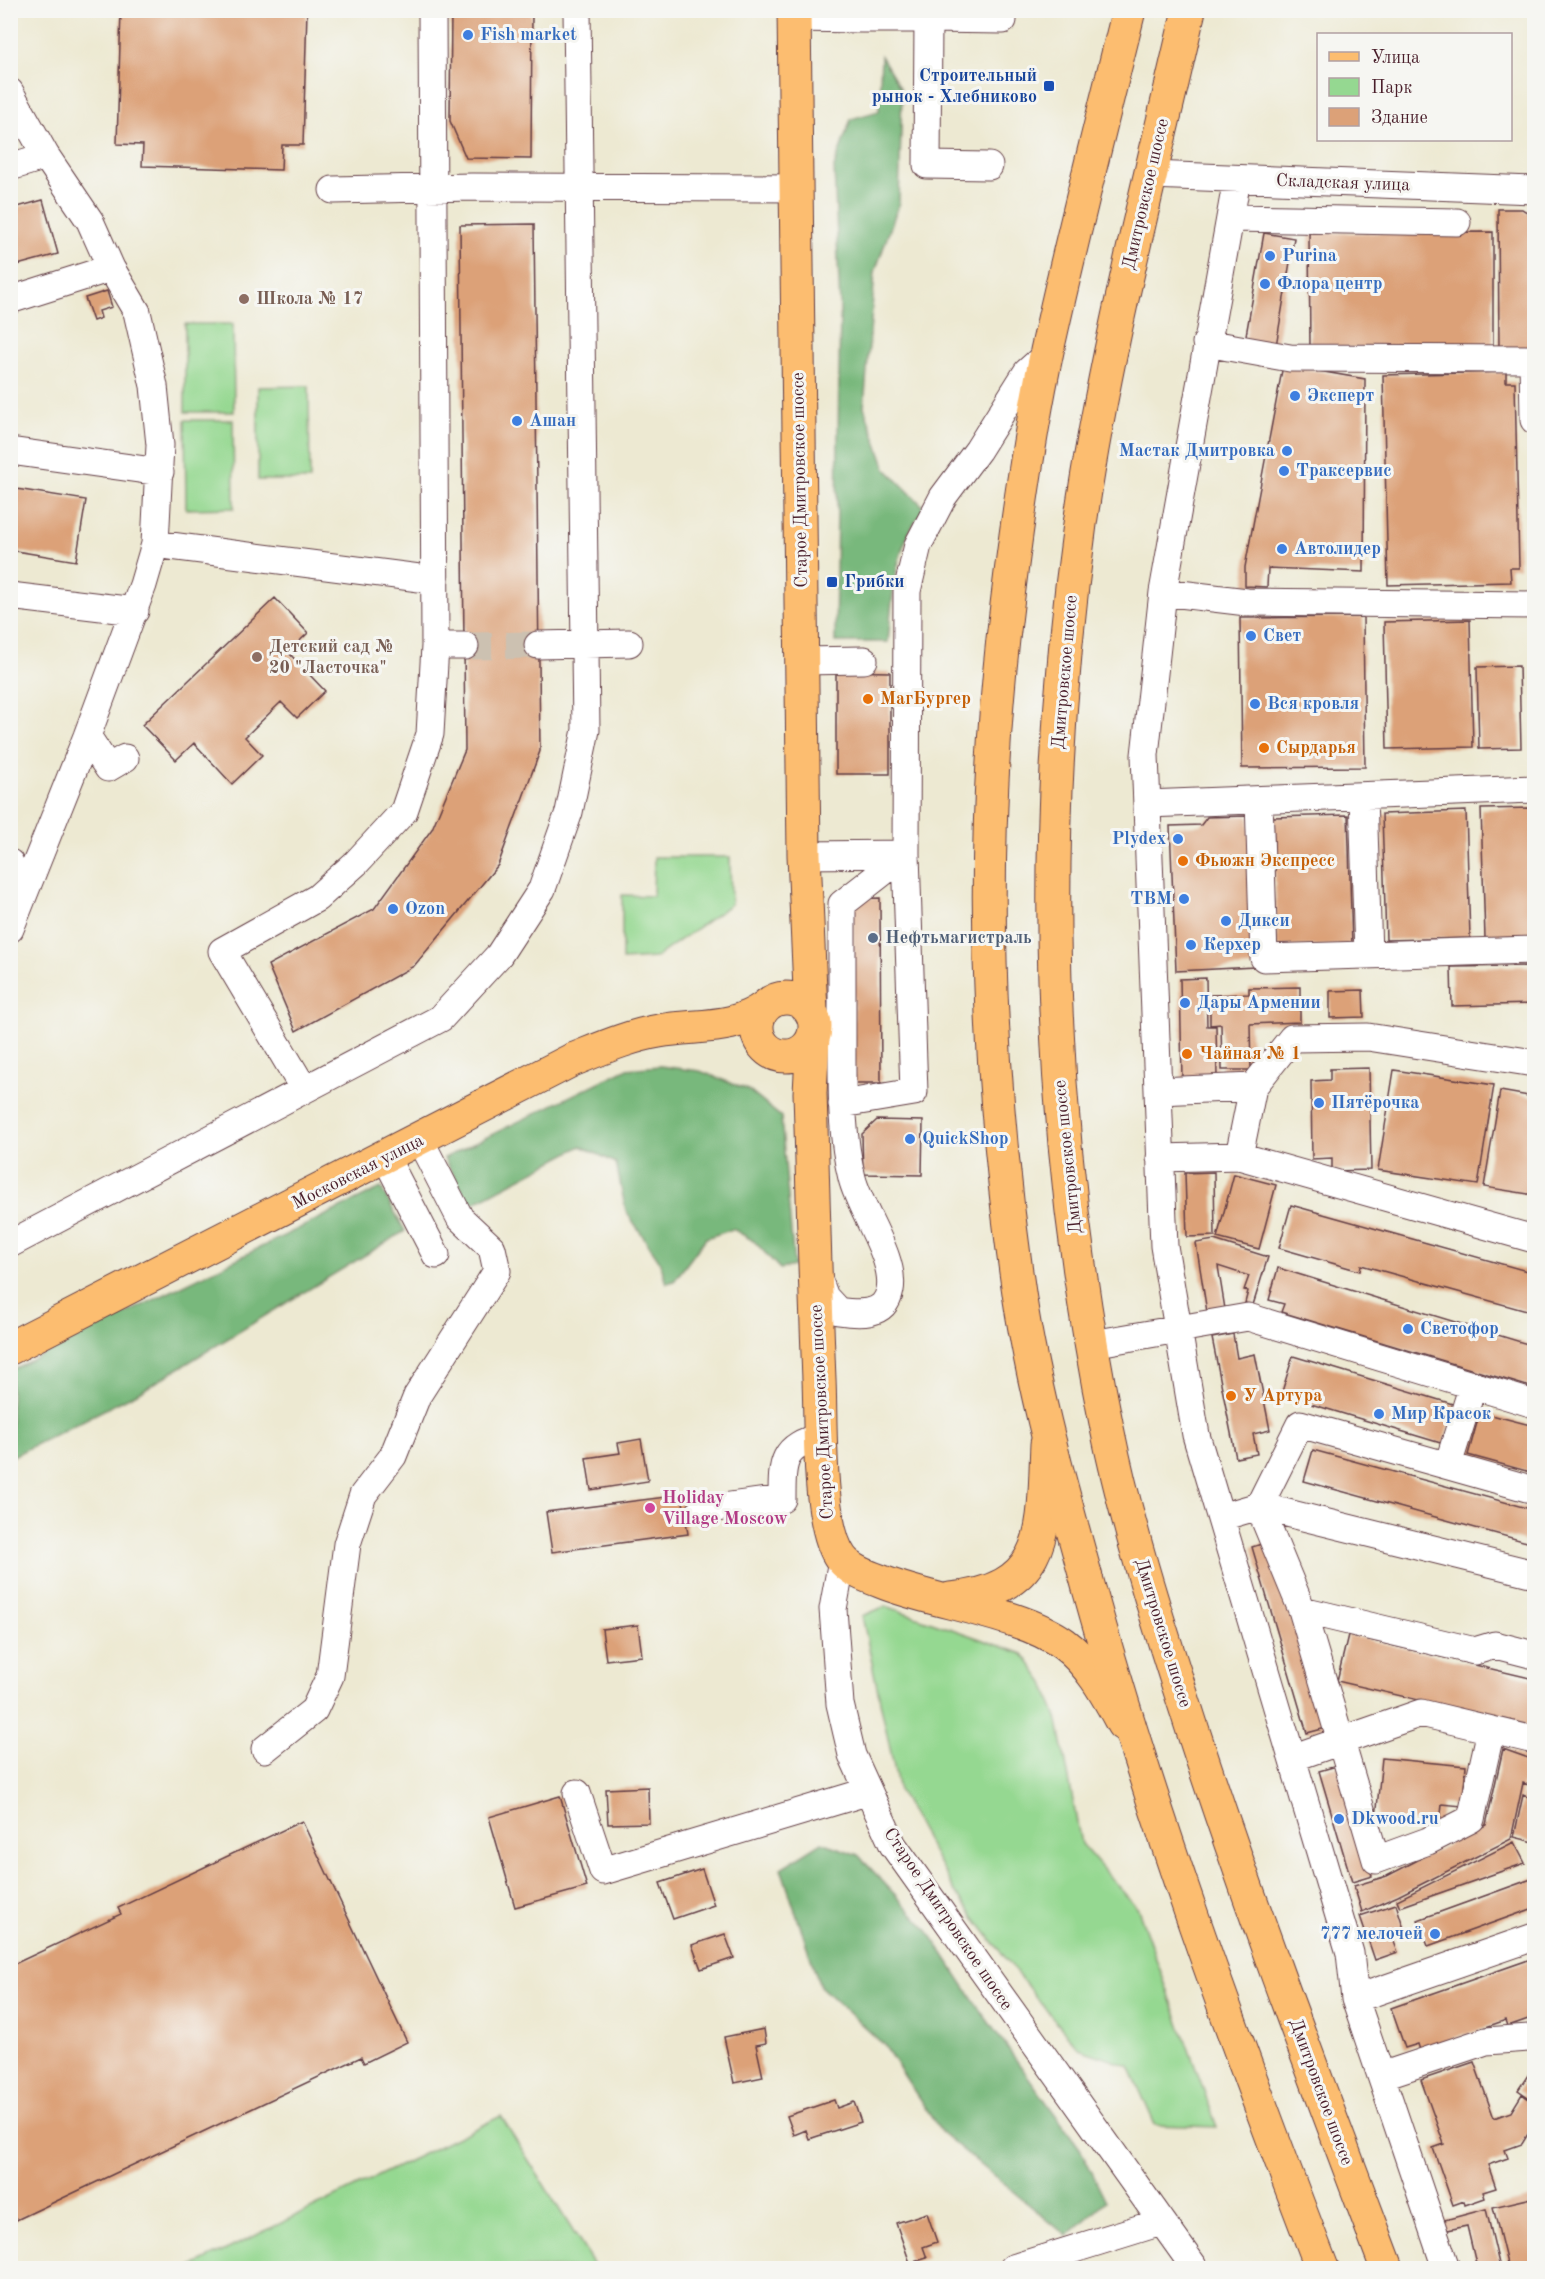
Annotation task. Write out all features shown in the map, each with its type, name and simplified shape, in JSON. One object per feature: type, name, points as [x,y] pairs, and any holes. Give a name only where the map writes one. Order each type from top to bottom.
[{"type":"main road","points":[[1129,10],[1047,354],[1020,512],[1003,642],[993,775],[990,967],[998,1114],[1017,1282],[1047,1436],[1131,1739],[1187,1905],[1322,2268]]},
{"type":"main road","name":"Дмитровское шоссе","points":[[1189,10],[1098,414],[1064,651],[1054,802],[1054,966],[1061,1102],[1079,1271],[1107,1431],[1151,1601],[1245,1886],[1387,2268]]},
{"type":"main road","name":"Старое Дмитровское шоссе","points":[[794,14],[804,855],[806,950],[812,1024],[810,1093],[815,1268],[821,1437],[827,1523],[842,1560]]},
{"type":"main road","name":"Старое Дмитровское шоссе","points":[[806,950],[802,973],[791,989],[773,1002],[757,1021],[759,1038],[803,1074],[810,1093]]},
{"type":"main road","points":[[773,1002],[798,1000],[812,1024],[803,1050],[775,1050]]},
{"type":"main road","name":"Московская улица","points":[[10,1348],[386,1158],[572,1060],[617,1042],[659,1031],[714,1026],[752,1016],[773,1002]]},
{"type":"main road","name":"Московская улица","points":[[714,1026],[736,1029],[775,1050]]},
{"type":"main road","points":[[939,1600],[968,1598],[995,1591],[1016,1578],[1030,1562],[1039,1540],[1044,1511],[1047,1436]]},
{"type":"main road","points":[[842,1560],[862,1574],[900,1589],[1036,1630],[1064,1644],[1090,1669],[1131,1739]]},
{"type":"street","points":[[304,1089],[222,951],[317,898],[356,863],[404,811],[430,734],[435,646],[432,10]]},
{"type":"street","points":[[10,1244],[441,1018],[499,955],[542,889],[569,812],[586,730],[577,10]]},
{"type":"street","points":[[794,14],[1003,20],[1003,10]]},
{"type":"street","points":[[928,19],[927,165],[989,166]]},
{"type":"street","points":[[10,92],[46,156],[90,221],[111,268],[137,312],[154,386],[160,472],[155,544],[135,611],[10,928]]},
{"type":"street","points":[[10,167],[46,156]]},
{"type":"street","name":"Складская улица","points":[[1151,175],[1534,190]]},
{"type":"street","points":[[1237,179],[1163,592],[1145,755],[1164,1246],[1196,1435],[1350,1953],[1355,1999],[1446,2268]]},
{"type":"street","points":[[333,190],[432,187],[796,188]]},
{"type":"street","points":[[1230,218],[1457,222]]},
{"type":"street","points":[[10,300],[111,268]]},
{"type":"street","points":[[1206,343],[1290,358],[1533,359],[1534,420]]},
{"type":"street","points":[[842,1104],[914,1092],[906,854],[907,591],[918,545],[943,497],[978,450],[1027,372],[1047,354]]},
{"type":"street","points":[[10,451],[160,472]]},
{"type":"street","points":[[155,544],[435,580]]},
{"type":"street","points":[[1163,592],[1247,602],[1534,605]]},
{"type":"street","points":[[10,596],[135,611]]},
{"type":"street","points":[[538,645],[629,643]]},
{"type":"street","points":[[435,646],[465,646]]},
{"type":"street","points":[[802,661],[864,660]]},
{"type":"street","points":[[87,736],[108,768],[125,758]]},
{"type":"street","points":[[1147,804],[1534,789]]},
{"type":"street","points":[[1363,796],[1368,955]]},
{"type":"street","points":[[1259,800],[1264,958],[1534,950]]},
{"type":"street","points":[[804,855],[906,854]]},
{"type":"street","points":[[815,1268],[825,1297],[838,1311],[869,1313],[881,1307],[890,1291],[889,1270],[852,1180],[845,1142],[842,1104],[842,904],[906,854]]},
{"type":"street","points":[[10,863],[24,892]]},
{"type":"street","points":[[1239,1156],[1253,1087],[1292,1038],[1368,1037],[1534,1063]]},
{"type":"street","points":[[1158,1091],[1253,1087]]},
{"type":"street","points":[[265,1749],[314,1710],[330,1676],[346,1544],[363,1495],[393,1456],[417,1396],[497,1271],[492,1248],[460,1218],[420,1140]]},
{"type":"street","points":[[1160,1158],[1239,1156],[1534,1239]]},
{"type":"street","points":[[386,1158],[436,1255]]},
{"type":"street","points":[[1092,1344],[1248,1317],[1534,1404]]},
{"type":"street","points":[[1448,1465],[1473,1385]]},
{"type":"street","points":[[1491,1730],[1472,1819],[1428,1841],[1376,1860],[1302,1610],[1259,1506],[1300,1424],[1534,1490]]},
{"type":"street","points":[[701,1510],[783,1499],[785,1459],[800,1442],[821,1437]]},
{"type":"street","points":[[1221,1517],[1259,1506],[1534,1574]]},
{"type":"street","name":"Старое Дмитровское шоссе","points":[[842,1560],[833,1609],[840,1704],[852,1755],[866,1792],[893,1845],[1195,2268]]},
{"type":"street","points":[[1302,1610],[1475,1651],[1495,1645],[1534,1654]]},
{"type":"street","points":[[1292,1758],[1421,1713],[1534,1740]]},
{"type":"street","points":[[578,1793],[603,1871],[866,1792]]},
{"type":"street","points":[[1355,1999],[1534,1937]]},
{"type":"street","points":[[1381,2076],[1486,2041],[1529,2038]]},
{"type":"street","points":[[1013,2268],[1161,2222]]},
{"type":"green space","points":[[881,56],[902,91],[899,203],[875,272],[864,407],[886,469],[925,508],[906,538],[896,571],[888,642],[835,642],[840,307],[834,167],[851,119],[879,111]]},
{"type":"green space","points":[[185,324],[233,324],[234,412],[185,412]]},
{"type":"green space","points":[[309,386],[310,480],[258,480],[258,387]]},
{"type":"green space","points":[[185,420],[233,420],[234,508],[186,509]]},
{"type":"green space","points":[[654,857],[730,857],[731,904],[655,958],[622,960],[622,895],[653,896]]},
{"type":"green space","points":[[660,1066],[700,1071],[748,1090],[781,1117],[794,1266],[780,1269],[754,1241],[733,1229],[706,1238],[674,1281],[667,1283],[659,1260],[626,1211],[616,1163],[581,1146],[470,1205],[444,1158],[626,1069]]},
{"type":"green space","points":[[381,1188],[405,1231],[143,1390],[11,1457],[11,1370]]},
{"type":"green space","points":[[886,1606],[1023,1654],[1044,1683],[1058,1721],[1081,1844],[1138,1909],[1217,2127],[1155,2125],[1129,2066],[1079,2049],[957,1895],[899,1791],[862,1616]]},
{"type":"green space","points":[[822,1842],[858,1855],[927,1929],[980,2010],[1081,2150],[1106,2201],[1067,2236],[941,2132],[884,2045],[820,1986],[781,1868]]},
{"type":"green space","points":[[501,2116],[596,2268],[189,2268]]},
{"type":"building","points":[[121,10],[307,10],[303,145],[282,145],[281,170],[142,166],[143,145],[117,144]]},
{"type":"building","points":[[451,10],[532,10],[531,159],[466,158],[450,121]]},
{"type":"building","points":[[43,200],[58,254],[10,267],[10,209]]},
{"type":"building","points":[[1498,209],[1522,209],[1534,217],[1534,349],[1499,350]]},
{"type":"building","points":[[534,224],[540,751],[498,865],[414,966],[296,1031],[268,965],[374,909],[432,829],[465,750],[460,225]]},
{"type":"building","points":[[1493,232],[1493,347],[1310,348],[1309,233]]},
{"type":"building","points":[[1264,233],[1294,238],[1276,346],[1245,341]]},
{"type":"building","points":[[107,291],[112,307],[99,311],[101,318],[93,321],[85,298]]},
{"type":"building","points":[[1283,365],[1365,379],[1364,572],[1268,568],[1267,587],[1245,586],[1245,567]]},
{"type":"building","points":[[1506,372],[1506,382],[1515,382],[1519,568],[1510,568],[1511,582],[1388,585],[1383,375]]},
{"type":"building","points":[[10,488],[86,500],[76,561],[10,550]]},
{"type":"building","points":[[275,598],[308,633],[288,652],[325,691],[297,718],[281,702],[245,737],[262,755],[232,784],[194,743],[176,760],[142,725]]},
{"type":"building","points":[[1363,617],[1365,767],[1242,768],[1240,618]]},
{"type":"building","points":[[1470,620],[1473,747],[1387,749],[1384,622]]},
{"type":"building","points":[[1519,666],[1521,748],[1479,749],[1477,667]]},
{"type":"building","points":[[836,671],[890,672],[890,774],[836,774]]},
{"type":"building","points":[[1534,808],[1534,937],[1485,938],[1481,809]]},
{"type":"building","points":[[1466,811],[1470,938],[1386,940],[1382,814]]},
{"type":"building","points":[[1348,815],[1352,945],[1277,947],[1273,817]]},
{"type":"building","points":[[1249,816],[1255,967],[1176,971],[1170,826],[1201,825],[1207,817]]},
{"type":"building","points":[[880,898],[881,1083],[854,1083],[853,899]]},
{"type":"building","points":[[1534,966],[1534,1004],[1452,1006],[1451,967]]},
{"type":"building","points":[[1206,978],[1207,1026],[1216,1026],[1217,1078],[1182,1079],[1180,979]]},
{"type":"building","points":[[1300,987],[1300,1022],[1250,1024],[1251,1070],[1222,1070],[1221,1024],[1210,1025],[1210,995],[1249,994],[1249,988]]},
{"type":"building","points":[[1363,990],[1364,1017],[1330,1018],[1330,991]]},
{"type":"building","points":[[1369,1068],[1371,1170],[1332,1171],[1332,1158],[1312,1159],[1311,1081],[1330,1080],[1330,1069]]},
{"type":"building","points":[[1394,1070],[1494,1085],[1478,1185],[1378,1170]]},
{"type":"building","points":[[1500,1091],[1534,1097],[1534,1195],[1484,1187]]},
{"type":"building","points":[[877,1120],[923,1121],[922,1175],[863,1174],[862,1134]]},
{"type":"building","points":[[1214,1172],[1215,1236],[1187,1237],[1185,1173]]},
{"type":"building","points":[[1234,1174],[1276,1185],[1259,1249],[1217,1238]]},
{"type":"building","points":[[1291,1205],[1534,1273],[1534,1313],[1361,1265],[1360,1271],[1279,1248]]},
{"type":"building","points":[[1214,1240],[1268,1257],[1253,1305],[1245,1303],[1248,1291],[1244,1290],[1249,1276],[1218,1266],[1225,1309],[1207,1312],[1196,1243]]},
{"type":"building","name":"Светофор","points":[[1278,1268],[1534,1346],[1534,1388],[1281,1312],[1284,1304],[1269,1300]]},
{"type":"building","points":[[1233,1334],[1237,1358],[1255,1354],[1270,1430],[1253,1434],[1257,1454],[1236,1458],[1212,1338]]},
{"type":"building","points":[[1293,1356],[1456,1405],[1444,1444],[1281,1395]]},
{"type":"building","points":[[1480,1412],[1534,1426],[1534,1473],[1468,1455]]},
{"type":"building","points":[[641,1439],[648,1481],[591,1490],[586,1458],[620,1453],[618,1443]]},
{"type":"building","points":[[1313,1450],[1534,1510],[1534,1544],[1304,1481]]},
{"type":"building","points":[[682,1495],[688,1534],[552,1552],[546,1512]]},
{"type":"building","points":[[1265,1543],[1280,1571],[1326,1728],[1307,1733],[1252,1547]]},
{"type":"building","points":[[638,1625],[642,1656],[606,1660],[602,1629]]},
{"type":"building","points":[[1348,1635],[1534,1679],[1534,1727],[1337,1681]]},
{"type":"building","points":[[1503,1749],[1534,1760],[1534,1787],[1523,1783],[1511,1839],[1362,1912],[1354,1886],[1387,1876],[1486,1825]]},
{"type":"building","points":[[1382,1758],[1466,1766],[1462,1806],[1442,1804],[1440,1824],[1376,1818]]},
{"type":"building","points":[[1340,1765],[1372,1876],[1352,1882],[1319,1771]]},
{"type":"building","points":[[648,1787],[649,1823],[608,1824],[606,1789]]},
{"type":"building","points":[[1523,1795],[1534,1800],[1534,1842],[1514,1837]]},
{"type":"building","points":[[560,1796],[587,1887],[515,1907],[489,1817]]},
{"type":"building","points":[[302,1821],[407,2042],[364,2063],[361,2057],[10,2223],[10,1966],[121,1914],[118,1908]]},
{"type":"building","points":[[1514,1842],[1525,1863],[1400,1907],[1397,1900]]},
{"type":"building","points":[[702,1869],[714,1905],[673,1919],[660,1883]]},
{"type":"building","points":[[1534,1878],[1534,1908],[1428,1946],[1418,1920]]},
{"type":"building","points":[[1396,1904],[1405,1932],[1392,1937],[1398,1952],[1375,1960],[1360,1916]]},
{"type":"building","points":[[725,1934],[734,1958],[701,1969],[692,1945]]},
{"type":"building","points":[[1534,1958],[1534,2017],[1508,2026],[1506,2020],[1420,2050],[1418,2044],[1405,2048],[1391,2008]]},
{"type":"building","points":[[764,2029],[766,2043],[756,2045],[763,2077],[734,2083],[724,2037]]},
{"type":"building","points":[[1474,2062],[1494,2118],[1511,2112],[1522,2094],[1534,2103],[1534,2124],[1522,2144],[1505,2150],[1508,2158],[1488,2165],[1496,2188],[1483,2192],[1485,2198],[1465,2205],[1464,2201],[1453,2205],[1433,2148],[1444,2144],[1421,2080]]},
{"type":"building","points":[[1534,2066],[1534,2101],[1518,2090]]},
{"type":"building","points":[[834,2100],[837,2108],[854,2102],[861,2122],[809,2139],[806,2130],[794,2135],[787,2116]]},
{"type":"building","points":[[1532,2198],[1534,2266],[1508,2268],[1493,2207]]},
{"type":"building","points":[[1486,2209],[1500,2268],[1477,2268],[1467,2226],[1443,2231],[1441,2221]]},
{"type":"building","points":[[927,2213],[937,2242],[923,2247],[927,2258],[910,2263],[896,2223]]},
{"type":"tunnel","points":[[465,646],[538,645]]},
{"type":"place","name":"Fish market","points":[[468,35]]},
{"type":"place","name":"Строительный рынок - Хлебниково","points":[[1049,86]]},
{"type":"place","name":"Purina","points":[[1270,256]]},
{"type":"place","name":"Флора центр","points":[[1265,284]]},
{"type":"place","name":"Школа № 17","points":[[244,299]]},
{"type":"place","name":"Эксперт","points":[[1295,396]]},
{"type":"place","name":"Ашан","points":[[517,421]]},
{"type":"place","name":"Мастак Дмитровка","points":[[1287,451]]},
{"type":"place","name":"Траксервис","points":[[1284,471]]},
{"type":"place","name":"Автолидер","points":[[1282,549]]},
{"type":"place","name":"Грибки","points":[[832,582]]},
{"type":"place","name":"Свет","points":[[1251,636]]},
{"type":"place","name":"Детский сад № 20 \"Ласточка\"","points":[[257,657]]},
{"type":"place","name":"МагБургер","points":[[868,699]]},
{"type":"place","name":"Вся кровля","points":[[1255,704]]},
{"type":"place","name":"Сырдарья","points":[[1264,748]]},
{"type":"place","name":"Plydex","points":[[1178,839]]},
{"type":"place","name":"Фьюжн Экспресс","points":[[1183,861]]},
{"type":"place","name":"ТВМ","points":[[1184,899]]},
{"type":"place","name":"Ozon","points":[[393,909]]},
{"type":"place","name":"Дикси","points":[[1226,921]]},
{"type":"place","name":"Нефтьмагистраль","points":[[873,938]]},
{"type":"place","name":"Керхер","points":[[1191,945]]},
{"type":"place","name":"Дары Армении","points":[[1185,1003]]},
{"type":"place","name":"Чайная № 1","points":[[1187,1054]]},
{"type":"place","name":"Пятёрочка","points":[[1319,1103]]},
{"type":"place","name":"QuickShop","points":[[910,1139]]},
{"type":"place","name":"Светофор","points":[[1408,1329]]},
{"type":"place","name":"У Артура","points":[[1231,1396]]},
{"type":"place","name":"Мир Красок","points":[[1379,1414]]},
{"type":"place","name":"Holiday Village Moscow","points":[[650,1508]]},
{"type":"place","name":"Dkwood.ru","points":[[1339,1819]]},
{"type":"place","name":"777 мелочей","points":[[1435,1934]]}]
